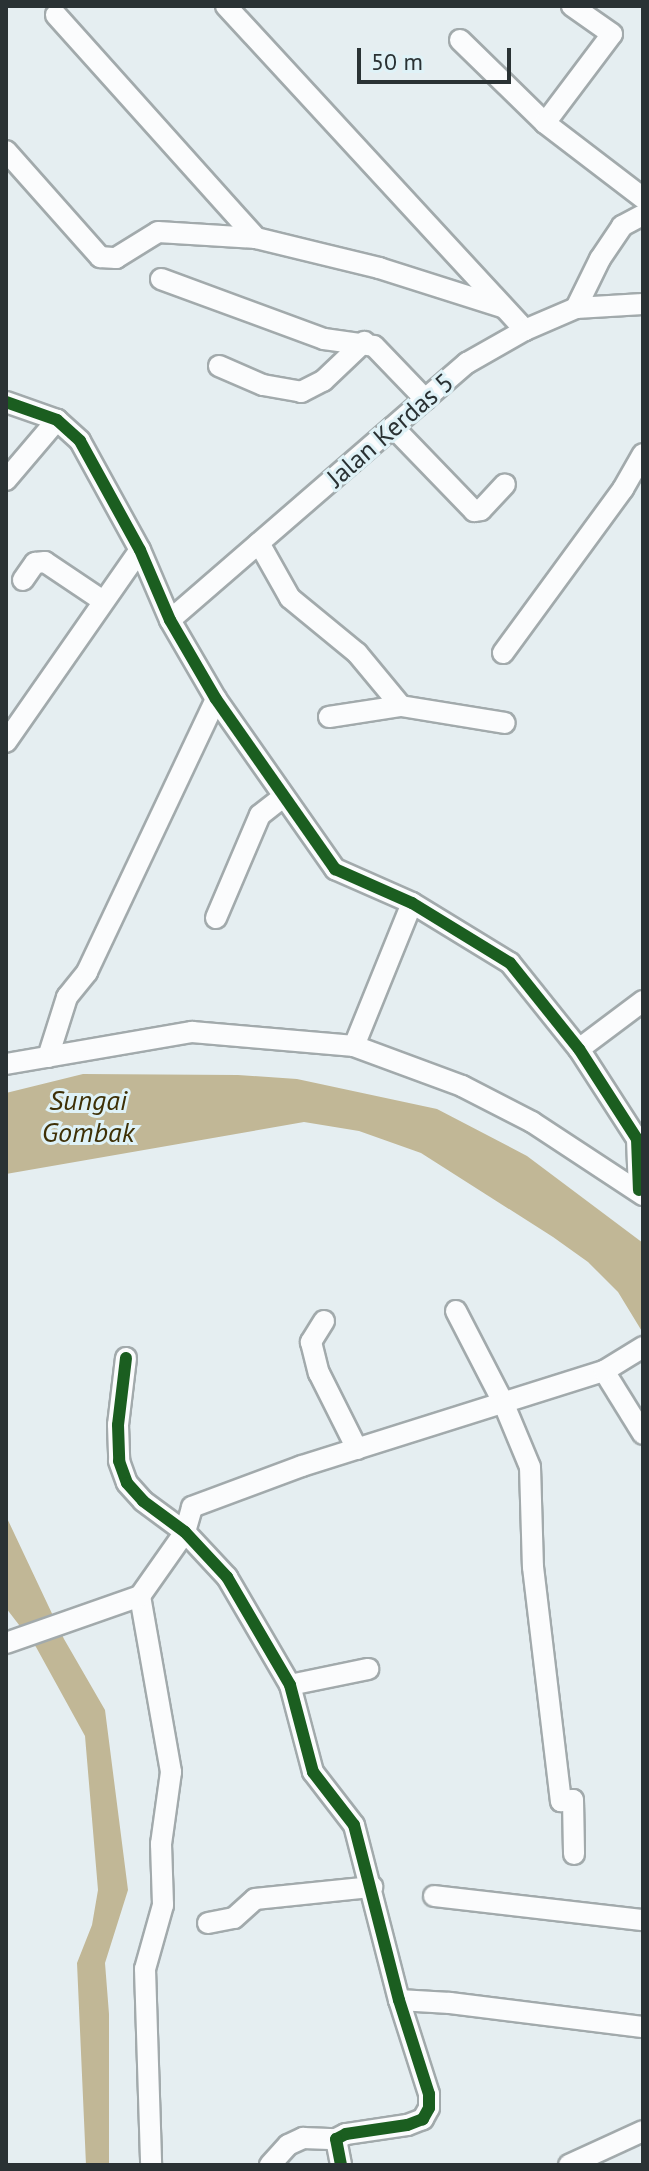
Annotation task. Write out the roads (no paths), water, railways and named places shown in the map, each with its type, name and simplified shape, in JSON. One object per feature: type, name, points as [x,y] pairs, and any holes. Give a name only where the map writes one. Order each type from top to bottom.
[{"type":"street","points":[[226,6],[346,132],[525,330]]},
{"type":"street","points":[[545,123],[612,34],[572,6]]},
{"type":"street","points":[[56,15],[256,238]]},
{"type":"street","points":[[460,40],[545,123],[643,198]]},
{"type":"street","points":[[6,151],[100,257],[116,258],[158,232],[256,238],[379,268],[502,307]]},
{"type":"street","points":[[576,308],[600,259],[622,226],[643,215]]},
{"type":"street","points":[[161,279],[324,339],[364,342],[374,346],[425,399]]},
{"type":"street","name":"Jalan Kerdas 5","points":[[170,620],[467,363],[525,330],[576,308],[643,304]]},
{"type":"street","points":[[219,366],[263,385],[301,392],[323,381],[364,342]]},
{"type":"street","points":[[6,402],[57,420],[80,441],[140,550],[170,620],[216,699],[335,869],[412,903],[510,963],[579,1049],[637,1139],[641,1193]]},
{"type":"street","points":[[6,480],[57,420]]},
{"type":"street","points":[[393,427],[474,511],[481,510],[505,484]]},
{"type":"street","points":[[503,653],[623,489],[643,454]]},
{"type":"street","points":[[259,543],[290,598],[357,653],[401,706]]},
{"type":"street","points":[[10,731],[140,550]]},
{"type":"street","points":[[23,580],[35,563],[45,562],[103,601]]},
{"type":"street","points":[[48,1057],[67,997],[87,972],[216,699]]},
{"type":"street","points":[[329,717],[401,706],[505,723]]},
{"type":"street","points":[[216,918],[260,815],[283,797]]},
{"type":"street","points":[[354,1046],[412,903]]},
{"type":"street","points":[[579,1049],[643,1001]]},
{"type":"street","points":[[6,1064],[192,1032],[354,1046],[476,1093],[532,1122],[641,1193]]},
{"type":"street","points":[[456,1311],[503,1402],[530,1467],[533,1567],[561,1801],[573,1800],[574,1854]]},
{"type":"street","points":[[324,1321],[311,1342],[316,1362],[357,1449]]},
{"type":"street","points":[[6,1643],[140,1596],[185,1532],[192,1507],[357,1449],[604,1371],[636,1351]]},
{"type":"street","points":[[126,1358],[118,1425],[119,1461],[127,1483],[143,1501],[185,1532],[227,1577],[290,1685],[313,1772],[354,1825],[399,2000],[429,2094],[429,2108],[423,2119],[407,2125],[346,2134],[336,2139],[303,2138],[288,2145],[270,2165]]},
{"type":"street","points":[[604,1371],[643,1434]]},
{"type":"street","points":[[140,1596],[171,1772],[161,1844],[163,1905],[145,1969],[151,2165]]},
{"type":"street","points":[[290,1685],[368,1669]]},
{"type":"street","points":[[208,1923],[234,1918],[255,1899],[372,1887]]},
{"type":"street","points":[[434,1896],[643,1920]]},
{"type":"street","points":[[399,2000],[450,2003],[643,2027]]},
{"type":"street","points":[[569,2165],[643,2131]]},
{"type":"street","points":[[336,2139],[341,2165]]},
{"type":"water","name":"Sungai Gombak","points":[[83,1074],[238,1075],[297,1079],[437,1109],[527,1156],[643,1243],[643,1333],[618,1292],[588,1262],[553,1237],[421,1153],[359,1131],[304,1122],[6,1174],[6,1093]]},
{"type":"water","points":[[6,1516],[64,1639],[105,1710],[128,1890],[105,1963],[109,2014],[109,2165],[86,2165],[77,1963],[92,1925],[98,1890],[85,1736],[36,1647],[6,1608]]}]
